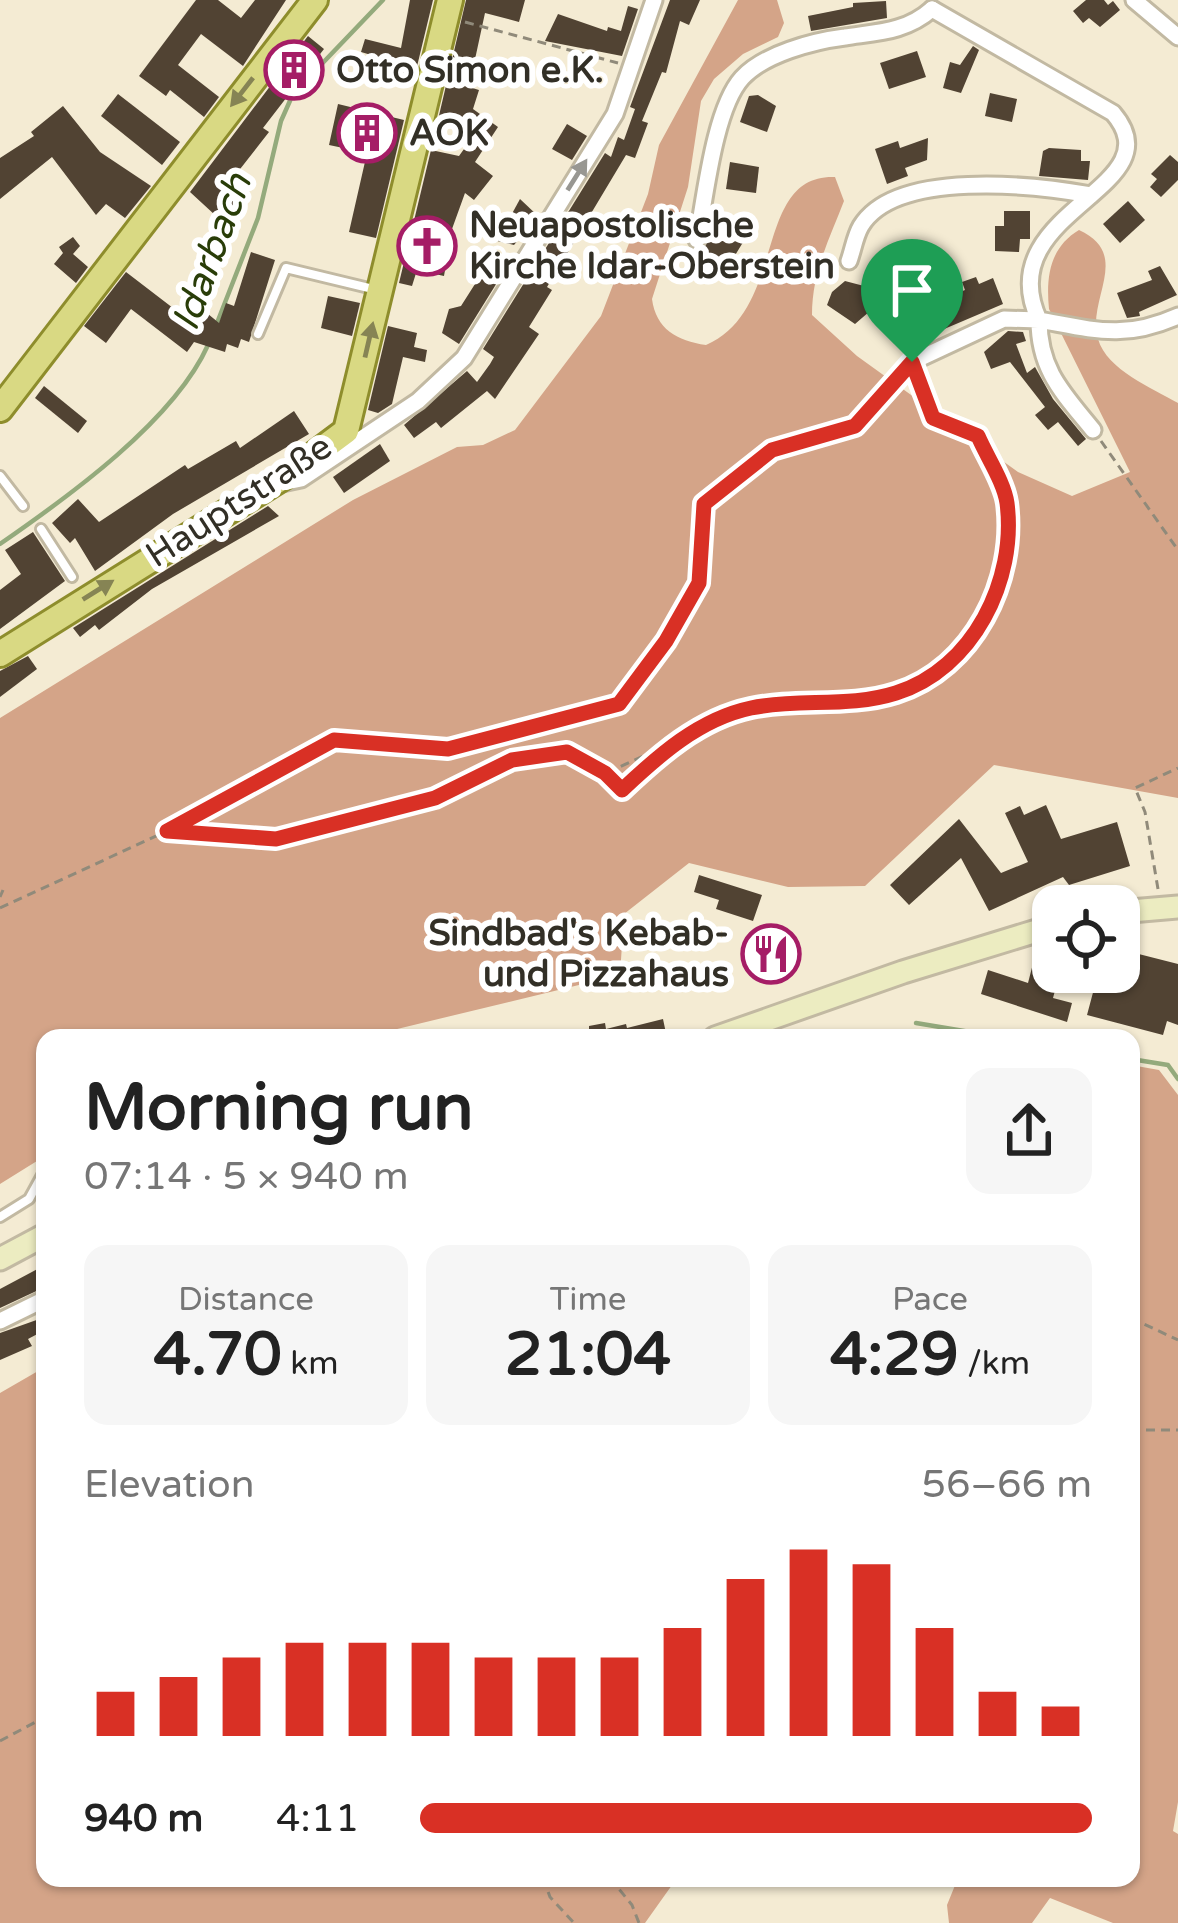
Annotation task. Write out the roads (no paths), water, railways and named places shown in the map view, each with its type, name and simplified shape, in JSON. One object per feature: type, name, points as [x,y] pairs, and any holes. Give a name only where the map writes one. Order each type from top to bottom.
[{"type":"main road","points":[[0,409],[315,0]]},
{"type":"main road","name":"Hauptstraße","points":[[0,654],[334,444],[346,431],[448,8]]},
{"type":"main road","points":[[1140,910],[1170,908]]},
{"type":"main road","points":[[741,1029],[1032,932]]},
{"type":"main road","points":[[0,1258],[36,1239]]},
{"type":"street","points":[[268,486],[302,479],[418,401],[464,358],[615,114],[655,0]]},
{"type":"street","points":[[1133,0],[1178,37]]},
{"type":"street","points":[[697,240],[724,115],[740,80],[763,63],[822,40],[905,28],[929,5],[1113,113],[1121,123],[1129,146],[1123,166],[1048,237],[1029,265],[1027,282],[1039,320],[1039,352],[1060,389],[1093,430]]},
{"type":"street","points":[[849,261],[862,225],[879,208],[932,187],[1058,189],[1091,195]]},
{"type":"street","points":[[912,362],[1004,319],[1039,320],[1113,334],[1132,333],[1178,316]]},
{"type":"street","points":[[0,1321],[36,1303]]},
{"type":"lane","points":[[258,334],[286,268],[380,291]]},
{"type":"lane","points":[[0,476],[23,506]]},
{"type":"lane","points":[[41,529],[72,577]]},
{"type":"lane","points":[[0,1217],[29,1199],[36,1186]]},
{"type":"waterway","name":"Idarbach","points":[[217,323],[258,218],[281,121],[293,94],[383,0]]},
{"type":"waterway","name":"Idarbach","points":[[0,544],[87,480],[145,429],[171,402],[208,345]]},
{"type":"waterway","points":[[916,1023],[952,1029]]},
{"type":"waterway","points":[[1140,1060],[1168,1065],[1178,1079]]},
{"type":"place","name":"Otto Simon e.K.","points":[[294,70]]},
{"type":"place","name":"AOK","points":[[367,133]]},
{"type":"place","name":"Neuapostolische Kirche Idar-Oberstein","points":[[427,246]]},
{"type":"place","name":"Sindbad's Kebab- und Pizzahaus","points":[[771,954]]}]
